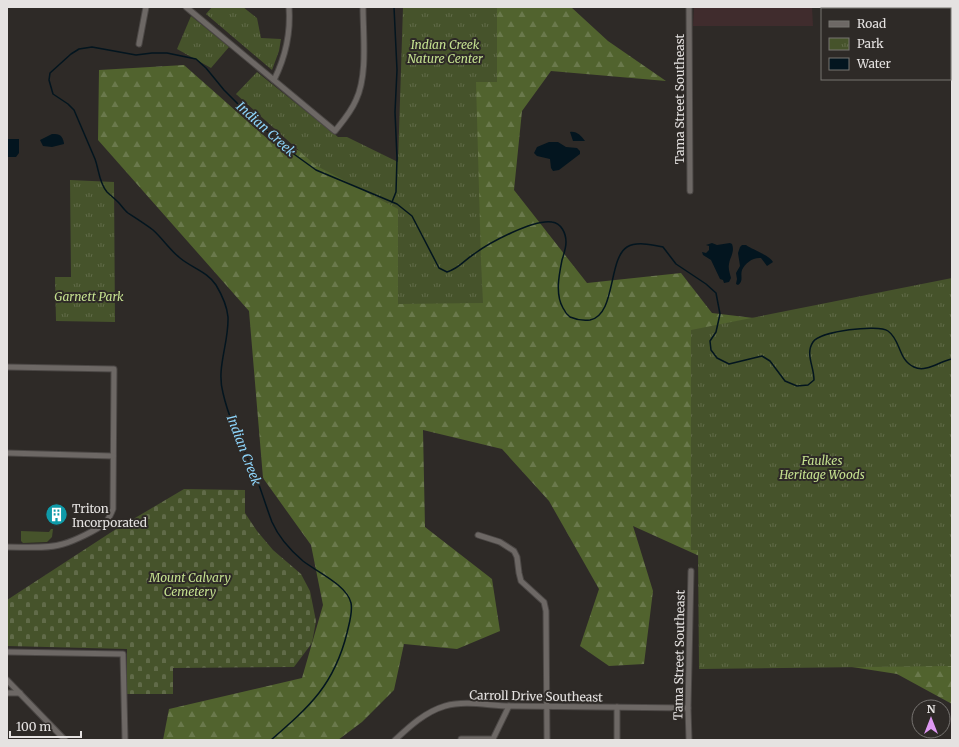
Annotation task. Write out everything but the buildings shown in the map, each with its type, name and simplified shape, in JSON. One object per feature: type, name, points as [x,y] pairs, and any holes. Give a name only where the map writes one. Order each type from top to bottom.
[{"type":"street","points":[[139,44],[146,7]]},
{"type":"street","points":[[186,7],[336,131],[357,99],[363,75],[363,7]]},
{"type":"street","points":[[274,80],[281,65],[288,40],[289,7]]},
{"type":"street","name":"Tama Street Southeast","points":[[689,7],[690,191]]},
{"type":"street","points":[[7,367],[114,369],[113,509],[111,515],[106,522],[92,531],[63,544],[44,547],[7,547]]},
{"type":"street","points":[[7,454],[113,456]]},
{"type":"street","points":[[478,534],[500,542],[514,551],[517,558],[521,581],[544,602],[546,611],[547,740]]},
{"type":"street","name":"Tama Street Southeast","points":[[689,740],[688,708],[691,571]]},
{"type":"street","points":[[7,652],[123,654],[124,740]]},
{"type":"street","points":[[7,680],[65,740]]},
{"type":"street","points":[[7,693],[20,693]]},
{"type":"street","name":"Carroll Drive Southeast","points":[[395,740],[419,719],[432,711],[445,706],[479,704],[509,706],[688,708]]},
{"type":"street","points":[[461,738],[493,739],[509,706]]},
{"type":"street","points":[[616,707],[617,740]]},
{"type":"shaded area","points":[[694,7],[812,7],[813,26],[693,26]]},
{"type":"green space","points":[[212,7],[243,7],[257,18],[261,38],[281,39],[279,51],[272,70],[206,14]]},
{"type":"green space","name":"Indian Creek Nature Center","points":[[403,7],[497,7],[497,82],[476,82],[483,303],[398,304],[398,209],[315,165],[236,94],[257,72],[338,137],[347,137],[398,162]]},
{"type":"green space","points":[[409,7],[571,7],[608,41],[666,81],[551,71],[522,111],[514,190],[587,283],[681,273],[712,313],[796,323],[952,288],[952,704],[951,699],[943,699],[897,674],[762,653],[706,559],[633,526],[653,591],[644,664],[609,666],[580,646],[599,589],[549,501],[502,449],[423,430],[425,527],[492,579],[500,631],[457,649],[404,644],[394,690],[362,722],[338,740],[163,740],[169,709],[302,678],[323,605],[311,545],[263,478],[249,311],[98,140],[99,70],[184,65],[270,141],[374,175],[415,209]]},
{"type":"green space","points":[[191,16],[229,47],[211,68],[177,49]]},
{"type":"green space","name":"Garnett Park","points":[[70,180],[114,182],[115,322],[56,321],[55,277],[71,277]]},
{"type":"green space","name":"Faulkes Heritage Woods","points":[[952,278],[952,666],[699,669],[698,550],[691,550],[691,330]]},
{"type":"green space","name":"Mount Calvary Cemetery","points":[[184,489],[245,490],[245,513],[257,531],[273,550],[301,574],[310,591],[316,621],[312,643],[294,667],[173,668],[173,694],[127,694],[127,649],[7,646],[7,600],[113,531]]},
{"type":"green space","points":[[53,529],[52,537],[47,542],[23,543],[21,541],[21,531],[49,532]]},
{"type":"water","points":[[570,132],[577,133],[585,141],[573,141]]},
{"type":"water","points":[[52,134],[57,134],[60,136],[64,144],[52,147],[43,146],[40,140]]},
{"type":"water","points":[[7,139],[19,139],[19,153],[16,157],[7,157]]},
{"type":"water","points":[[549,142],[558,142],[566,147],[577,148],[580,151],[580,154],[559,170],[553,171],[551,168],[550,159],[537,156],[534,153],[537,147]]},
{"type":"water","points":[[712,243],[717,245],[732,244],[733,252],[729,266],[731,278],[729,282],[724,283],[723,280],[720,279],[711,260],[703,255],[702,252],[706,253],[709,250],[709,246],[706,245]]},
{"type":"water","points":[[742,245],[746,245],[765,255],[773,262],[767,266],[761,258],[755,258],[750,261],[742,270],[741,280],[738,285],[736,284],[736,273],[740,266],[738,253]]},
{"type":"waterway","points":[[392,202],[396,192],[397,158],[395,112],[397,70],[394,7]]},
{"type":"waterway","name":"Indian Creek","points":[[271,740],[309,705],[328,681],[342,651],[352,610],[351,603],[344,590],[294,553],[281,538],[272,522],[258,482],[234,427],[223,393],[221,374],[227,336],[228,317],[227,309],[216,285],[204,273],[180,258],[153,230],[128,213],[107,192],[102,185],[95,159],[74,110],[53,94],[49,80],[50,73],[71,54],[79,49],[92,47],[136,55],[167,53],[196,59],[254,120],[291,152],[316,170],[397,204],[412,216],[439,268],[447,272],[481,249],[500,238],[523,228],[544,222],[558,224],[564,232],[566,242],[558,291],[565,312],[570,317],[580,320],[590,320],[598,316],[604,308],[608,298],[621,253],[631,245],[645,244],[663,247],[676,264],[706,284],[716,293],[720,314],[716,332],[710,341],[711,350],[717,358],[729,364],[762,356],[770,361],[785,381],[797,386],[808,385],[814,380],[810,356],[813,342],[818,338],[837,332],[873,328],[888,331],[895,339],[905,360],[914,367],[923,369],[928,368],[952,359]]},
{"type":"place","name":"Triton Incorporated","points":[[56,515]]}]
